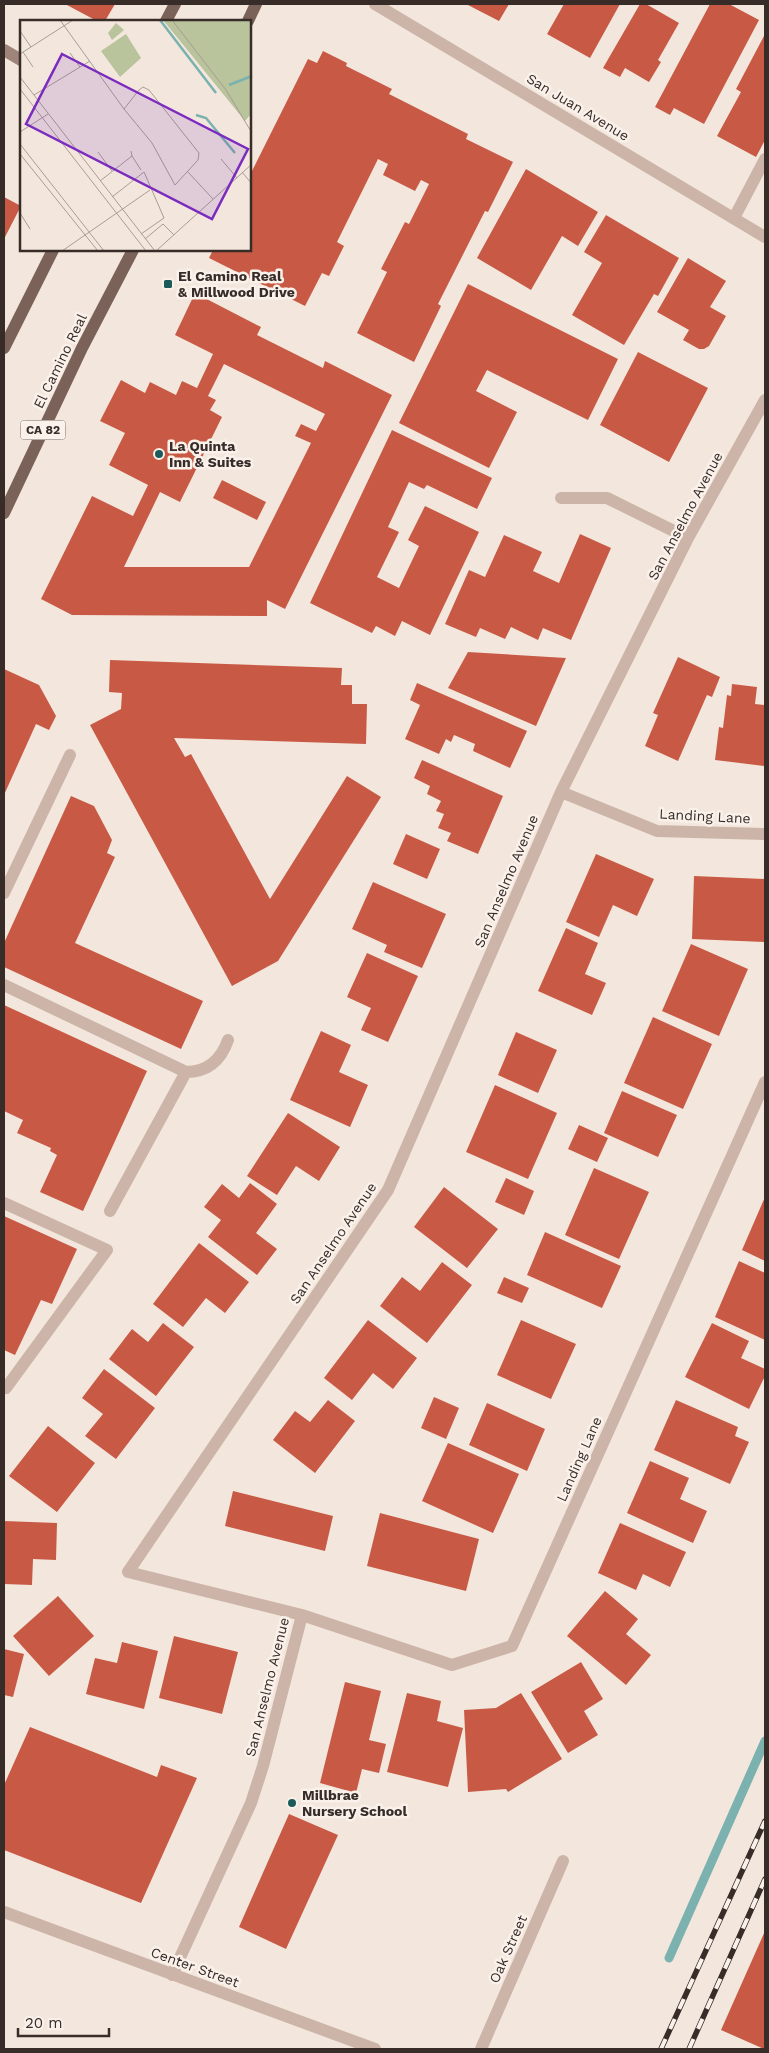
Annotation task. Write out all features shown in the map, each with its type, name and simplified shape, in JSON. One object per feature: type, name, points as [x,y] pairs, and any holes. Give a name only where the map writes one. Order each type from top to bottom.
[{"type":"main road","points":[[167,20],[175,4]]},
{"type":"main road","points":[[248,20],[256,4]]},
{"type":"main road","points":[[4,348],[52,251]]},
{"type":"main road","name":"El Camino Real","points":[[4,513],[82,348],[132,251]]},
{"type":"street","name":"San Juan Avenue","points":[[376,4],[765,237]]},
{"type":"street","points":[[4,50],[20,59]]},
{"type":"street","points":[[734,218],[765,159]]},
{"type":"street","name":"San Anselmo Avenue","points":[[172,1975],[250,1803],[263,1766],[302,1615],[128,1572],[388,1190],[560,792],[688,538],[765,400]]},
{"type":"street","points":[[561,498],[607,498],[688,538]]},
{"type":"street","points":[[4,893],[70,755]]},
{"type":"street","name":"Landing Lane","points":[[560,792],[657,831],[765,834]]},
{"type":"street","points":[[4,985],[186,1072],[207,1068],[219,1058],[228,1040]]},
{"type":"street","points":[[110,1211],[186,1072]]},
{"type":"street","name":"Landing Lane","points":[[302,1615],[452,1665],[512,1646],[765,1082]]},
{"type":"street","points":[[4,1203],[107,1250],[6,1388],[4,1387]]},
{"type":"street","name":"Oak Street","points":[[481,2049],[563,1861]]},
{"type":"street","name":"Center Street","points":[[4,1912],[375,2049]]},
{"type":"building","points":[[65,4],[115,4],[106,20],[95,20]]},
{"type":"building","points":[[466,4],[509,4],[499,21]]},
{"type":"building","points":[[564,4],[620,4],[590,58],[547,34]]},
{"type":"building","points":[[640,4],[646,4],[679,23],[658,60],[661,62],[649,82],[625,68],[620,77],[603,68]]},
{"type":"building","points":[[710,4],[729,4],[759,20],[704,124],[674,108],[670,115],[655,107]]},
{"type":"building","points":[[765,34],[765,140],[756,157],[717,136],[741,92],[736,89]]},
{"type":"building","points":[[323,51],[347,63],[346,66],[392,89],[389,94],[468,134],[466,139],[513,162],[488,212],[485,211],[438,304],[441,306],[414,362],[357,333],[387,272],[381,269],[405,222],[409,224],[429,184],[421,180],[415,191],[383,175],[388,164],[378,159],[337,242],[344,246],[329,276],[322,273],[305,306],[209,258],[212,251],[251,251],[251,173],[308,59],[317,63]]},
{"type":"building","points":[[526,169],[598,212],[578,246],[562,236],[531,290],[477,258]]},
{"type":"building","points":[[4,197],[20,205],[20,208],[4,239]]},
{"type":"building","points":[[606,215],[679,258],[658,296],[654,294],[624,345],[572,315],[602,263],[584,252]]},
{"type":"building","points":[[688,258],[726,281],[710,307],[726,316],[709,346],[704,349],[699,349],[683,340],[689,330],[657,312]]},
{"type":"building","points":[[468,284],[618,359],[588,420],[487,370],[476,391],[517,412],[489,468],[399,423]]},
{"type":"building","name":"La Quinta Inn & Suites","points":[[195,293],[261,327],[257,335],[323,368],[325,361],[392,395],[285,609],[267,600],[267,616],[72,615],[41,599],[92,496],[133,516],[148,485],[109,465],[125,433],[100,421],[121,380],[145,393],[150,382],[176,395],[182,381],[197,388],[213,354],[175,335]],"holes":[[[224,364],[325,414],[316,431],[301,424],[295,436],[311,443],[249,567],[124,567],[160,492],[180,502],[222,417],[210,410],[216,400],[208,396]]]},
{"type":"building","points":[[638,352],[708,388],[669,462],[600,425]]},
{"type":"building","points":[[392,430],[492,478],[477,509],[427,485],[424,489],[409,482],[388,527],[399,532],[377,577],[399,588],[419,546],[408,540],[425,506],[479,532],[430,635],[402,621],[395,636],[376,626],[372,633],[310,603]]},
{"type":"building","points":[[222,480],[266,502],[257,520],[213,498]]},
{"type":"building","points":[[580,534],[611,548],[571,640],[543,628],[538,640],[511,627],[505,639],[480,628],[476,637],[445,624],[469,570],[485,577],[504,535],[542,552],[533,571],[559,583]]},
{"type":"building","points":[[468,652],[566,658],[536,726],[448,688]]},
{"type":"building","points":[[678,657],[720,677],[712,697],[707,695],[678,761],[645,746],[658,715],[653,713]]},
{"type":"building","points":[[110,660],[342,668],[341,685],[352,685],[352,704],[367,704],[366,744],[174,738],[185,757],[191,754],[270,899],[347,776],[381,797],[278,961],[232,986],[90,725],[121,709],[122,693],[109,692]]},
{"type":"building","points":[[4,669],[39,685],[56,716],[49,730],[36,724],[4,795]]},
{"type":"building","points":[[417,683],[527,731],[510,768],[473,751],[475,744],[454,735],[451,742],[446,739],[439,754],[405,739],[420,705],[410,700]]},
{"type":"building","points":[[732,684],[757,687],[755,704],[765,705],[765,766],[715,760],[719,727],[723,728],[727,695],[731,696]]},
{"type":"building","points":[[422,760],[503,796],[478,854],[447,841],[451,833],[438,828],[444,814],[436,811],[441,801],[427,794],[430,786],[414,778]]},
{"type":"building","points":[[71,796],[94,806],[112,840],[107,853],[115,857],[75,943],[203,1001],[181,1049],[4,967],[4,943]]},
{"type":"building","points":[[406,834],[440,849],[427,879],[393,864]]},
{"type":"building","points":[[596,854],[654,879],[637,916],[613,905],[599,937],[566,922]]},
{"type":"building","points":[[694,876],[765,879],[764,942],[692,939]]},
{"type":"building","points":[[373,882],[446,914],[422,968],[384,952],[387,945],[352,929]]},
{"type":"building","points":[[566,928],[598,943],[585,974],[606,983],[592,1015],[538,991]]},
{"type":"building","points":[[691,944],[748,969],[719,1036],[662,1011]]},
{"type":"building","points":[[367,953],[418,976],[388,1042],[361,1030],[371,1008],[347,997]]},
{"type":"building","points":[[4,1005],[147,1071],[83,1211],[40,1192],[57,1155],[50,1151],[51,1148],[17,1133],[23,1120],[4,1111]]},
{"type":"building","points":[[653,1017],[712,1044],[683,1109],[624,1083]]},
{"type":"building","points":[[321,1031],[351,1045],[339,1072],[368,1085],[350,1127],[290,1100]]},
{"type":"building","points":[[516,1032],[557,1050],[538,1093],[498,1075]]},
{"type":"building","points":[[495,1085],[557,1113],[528,1179],[466,1152]]},
{"type":"building","points":[[622,1091],[677,1115],[658,1157],[604,1133]]},
{"type":"building","points":[[288,1113],[340,1147],[319,1181],[296,1166],[277,1195],[247,1176]]},
{"type":"building","points":[[579,1125],[608,1138],[597,1162],[568,1149]]},
{"type":"building","points":[[594,1168],[649,1192],[619,1259],[565,1235]]},
{"type":"building","points":[[506,1178],[534,1191],[524,1215],[495,1202]]},
{"type":"building","points":[[250,1183],[277,1204],[256,1233],[277,1249],[257,1275],[208,1237],[221,1220],[204,1207],[222,1184],[239,1198]]},
{"type":"building","points":[[444,1187],[498,1229],[467,1268],[414,1227]]},
{"type":"building","points":[[765,1197],[765,1261],[742,1250]]},
{"type":"building","points":[[4,1216],[77,1249],[52,1304],[41,1300],[15,1355],[4,1350]]},
{"type":"building","points":[[545,1232],[621,1266],[602,1308],[527,1275]]},
{"type":"building","points":[[199,1243],[249,1282],[225,1313],[206,1298],[183,1327],[153,1304]]},
{"type":"building","points":[[739,1261],[765,1273],[765,1340],[715,1317]]},
{"type":"building","points":[[442,1262],[472,1285],[427,1343],[380,1306],[402,1277],[420,1291]]},
{"type":"building","points":[[504,1277],[529,1288],[522,1303],[497,1293]]},
{"type":"building","points":[[368,1320],[417,1358],[393,1389],[373,1373],[352,1400],[324,1378]]},
{"type":"building","points":[[521,1320],[576,1344],[551,1399],[497,1375]]},
{"type":"building","points":[[163,1323],[194,1347],[156,1396],[109,1359],[132,1329],[148,1342]]},
{"type":"building","points":[[712,1323],[749,1341],[741,1358],[765,1369],[765,1376],[749,1409],[685,1377]]},
{"type":"building","points":[[104,1369],[155,1408],[116,1459],[85,1436],[103,1414],[82,1398]]},
{"type":"building","points":[[434,1397],[459,1408],[446,1439],[421,1428]]},
{"type":"building","points":[[328,1400],[355,1421],[315,1473],[273,1440],[295,1411],[310,1422]]},
{"type":"building","points":[[676,1400],[738,1427],[735,1436],[749,1442],[730,1484],[654,1450]]},
{"type":"building","points":[[487,1403],[545,1429],[527,1471],[469,1445]]},
{"type":"building","points":[[48,1426],[95,1463],[57,1512],[9,1476]]},
{"type":"building","points":[[448,1443],[519,1474],[493,1533],[422,1501]]},
{"type":"building","points":[[650,1461],[689,1478],[680,1499],[707,1511],[693,1543],[627,1513]]},
{"type":"building","points":[[233,1491],[333,1516],[325,1551],[225,1526]]},
{"type":"building","points":[[380,1513],[479,1539],[466,1591],[367,1566]]},
{"type":"building","points":[[4,1521],[57,1523],[56,1560],[33,1559],[32,1585],[4,1584]]},
{"type":"building","points":[[620,1523],[686,1552],[670,1587],[643,1574],[636,1590],[598,1573]]},
{"type":"building","points":[[605,1591],[638,1619],[626,1634],[651,1655],[626,1685],[567,1636]]},
{"type":"building","points":[[58,1596],[94,1636],[49,1676],[13,1636]]},
{"type":"building","points":[[174,1636],[238,1652],[222,1714],[159,1698]]},
{"type":"building","points":[[122,1642],[158,1651],[144,1709],[86,1694],[95,1658],[117,1663]]},
{"type":"building","points":[[4,1649],[24,1654],[13,1697],[4,1695]]},
{"type":"building","points":[[581,1662],[603,1699],[584,1711],[598,1735],[568,1753],[531,1692]]},
{"type":"building","points":[[345,1682],[381,1691],[369,1740],[386,1744],[379,1773],[362,1769],[356,1793],[320,1783]]},
{"type":"building","points":[[407,1693],[441,1701],[437,1721],[463,1728],[448,1787],[387,1772]]},
{"type":"building","points":[[521,1693],[562,1759],[508,1792],[506,1789],[468,1792],[464,1710],[496,1708]]},
{"type":"building","points":[[30,1727],[157,1777],[161,1765],[197,1778],[141,1903],[4,1850],[4,1785]]},
{"type":"building","points":[[289,1814],[338,1835],[286,1949],[239,1927]]},
{"type":"building","points":[[765,1931],[765,2049],[764,2049],[721,2030]]},
{"type":"waterway","points":[[669,1958],[765,1741]]},
{"type":"railway","points":[[661,2049],[765,1821]]},
{"type":"railway","points":[[689,2049],[765,1879]]},
{"type":"place","name":"El Camino Real & Millwood Drive","points":[[168,284]]},
{"type":"place","name":"La Quinta Inn & Suites","points":[[159,454]]},
{"type":"place","name":"Millbrae Nursery School","points":[[292,1803]]}]
